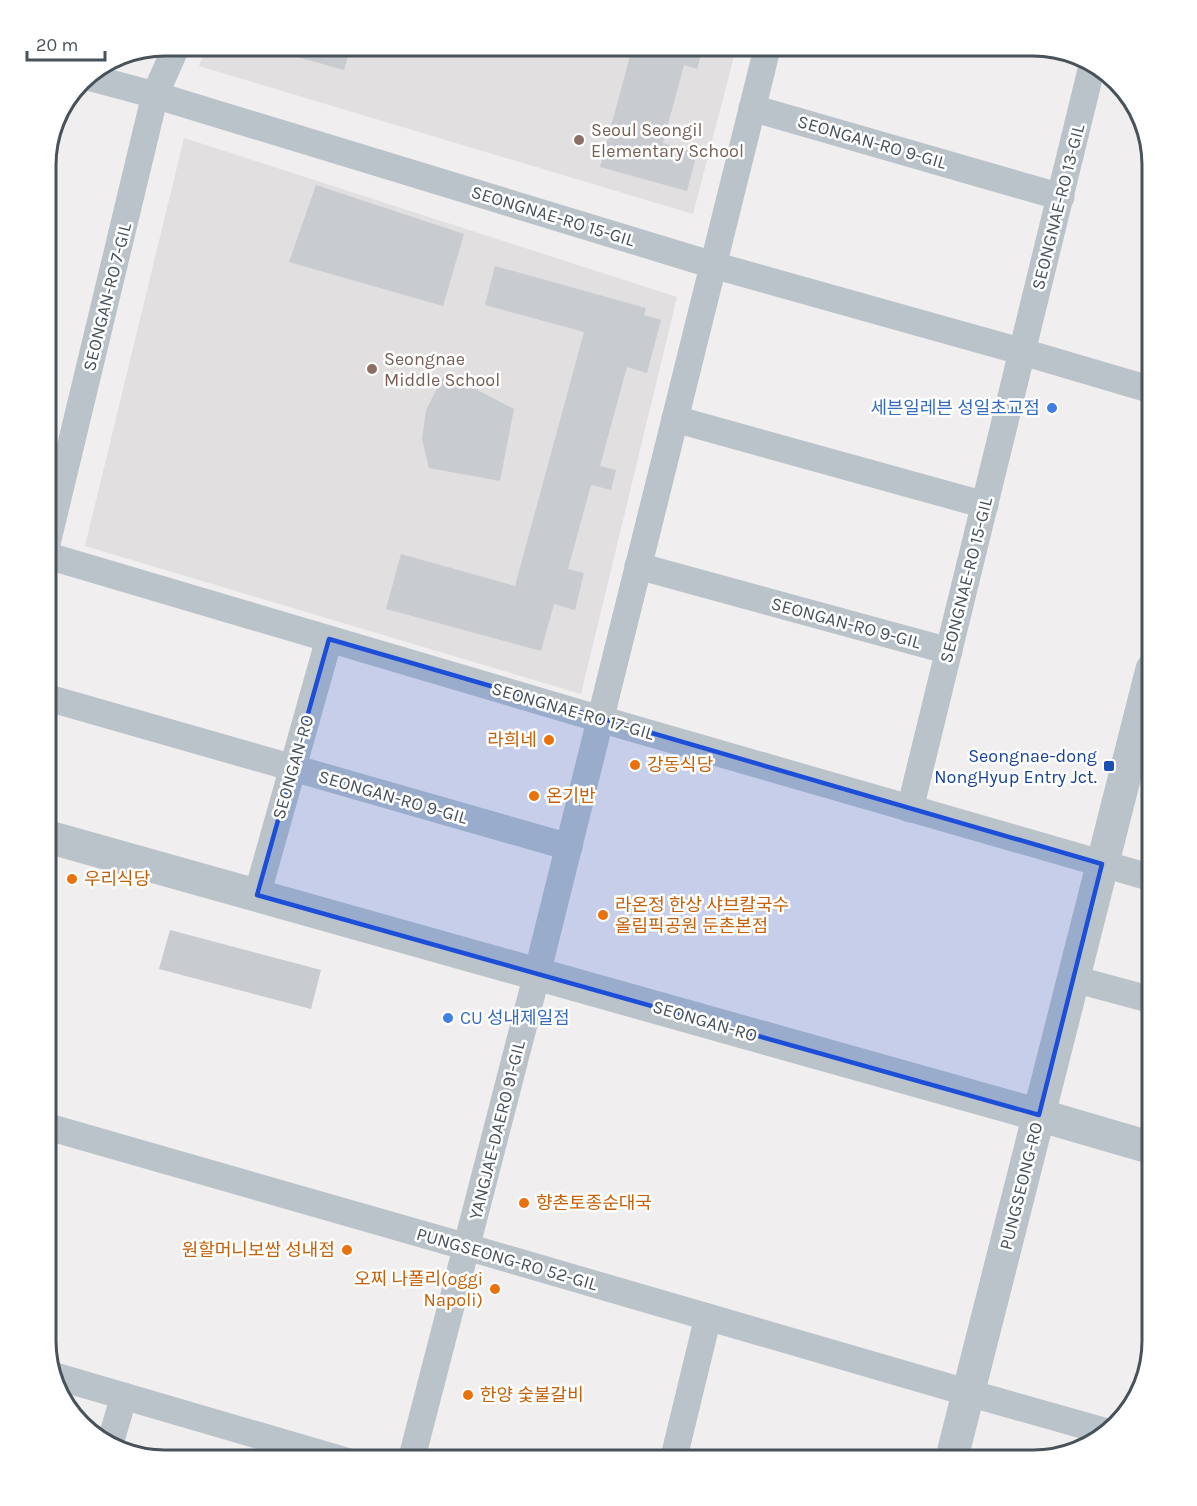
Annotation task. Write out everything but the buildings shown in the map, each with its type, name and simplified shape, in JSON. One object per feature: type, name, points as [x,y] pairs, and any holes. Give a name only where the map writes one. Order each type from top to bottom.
[{"type":"street","name":"SEONGAN-RO 7-GIL","points":[[56,507],[155,95],[172,56]]},
{"type":"street","points":[[537,974],[765,56]]},
{"type":"street","name":"SEONGNAE-RO 13-GIL","points":[[1023,352],[1091,73]]},
{"type":"street","name":"SEONGNAE-RO 15-GIL","points":[[96,79],[155,95],[713,265],[1142,387]]},
{"type":"street","name":"SEONGAN-RO 9-GIL","points":[[752,108],[1061,197]]},
{"type":"street","name":"SEONGNAE-RO 15-GIL","points":[[910,809],[1023,352]]},
{"type":"street","points":[[675,419],[985,505]]},
{"type":"street","name":"SEONGNAE-RO 17-GIL","points":[[56,556],[600,719],[1142,875]]},
{"type":"street","name":"SEONGAN-RO 9-GIL","points":[[639,566],[949,651]]},
{"type":"street","name":"SEONGAN-RO","points":[[257,895],[329,639]]},
{"type":"street","name":"SEONGAN-RO 9-GIL","points":[[56,700],[569,847]]},
{"type":"street","name":"PUNGSEONG-RO","points":[[954,1450],[1142,708]]},
{"type":"street","name":"SEONGAN-RO","points":[[56,839],[1142,1145]]},
{"type":"street","name":"YANGJAE-DAERO 91-GIL","points":[[414,1450],[537,974]]},
{"type":"street","points":[[1074,979],[1142,997]]},
{"type":"street","name":"PUNGSEONG-RO 52-GIL","points":[[56,1129],[969,1393]]},
{"type":"street","points":[[676,1450],[708,1317]]},
{"type":"street","points":[[61,1378],[308,1450]]},
{"type":"street","points":[[969,1393],[1097,1429]]},
{"type":"street","points":[[113,1437],[124,1396]]},
{"type":"highlighted area","points":[[329,639],[1102,864],[1039,1115],[257,895]]},
{"type":"shaded area","name":"Seoul Seongil Elementary School","points":[[203,56],[734,56],[693,214],[199,66]]},
{"type":"shaded area","points":[[184,138],[677,297],[581,694],[85,546]]},
{"type":"place","name":"Seoul Seongil Elementary School","points":[[579,140]]},
{"type":"place","name":"Seongnae Middle School","points":[[372,369]]},
{"type":"place","name":"세븐일레븐 성일초교점","points":[[1052,408]]},
{"type":"place","name":"라희네","points":[[549,740]]},
{"type":"place","name":"강동식당","points":[[635,765]]},
{"type":"place","name":"Seongnae-dong NongHyup Entry Jct.","points":[[1109,766]]},
{"type":"place","name":"온기반","points":[[534,796]]},
{"type":"place","name":"우리식당","points":[[72,879]]},
{"type":"place","name":"라온정 한상 샤브칼국수 올림픽공원 둔촌본점","points":[[603,915]]},
{"type":"place","name":"CU 성내제일점","points":[[448,1018]]},
{"type":"place","name":"향촌토종순대국","points":[[524,1203]]},
{"type":"place","name":"원할머니보쌈 성내점","points":[[347,1250]]},
{"type":"place","name":"오찌 나폴리(oggi Napoli)","points":[[495,1289]]},
{"type":"place","name":"한양 숯불갈비","points":[[468,1395]]}]
